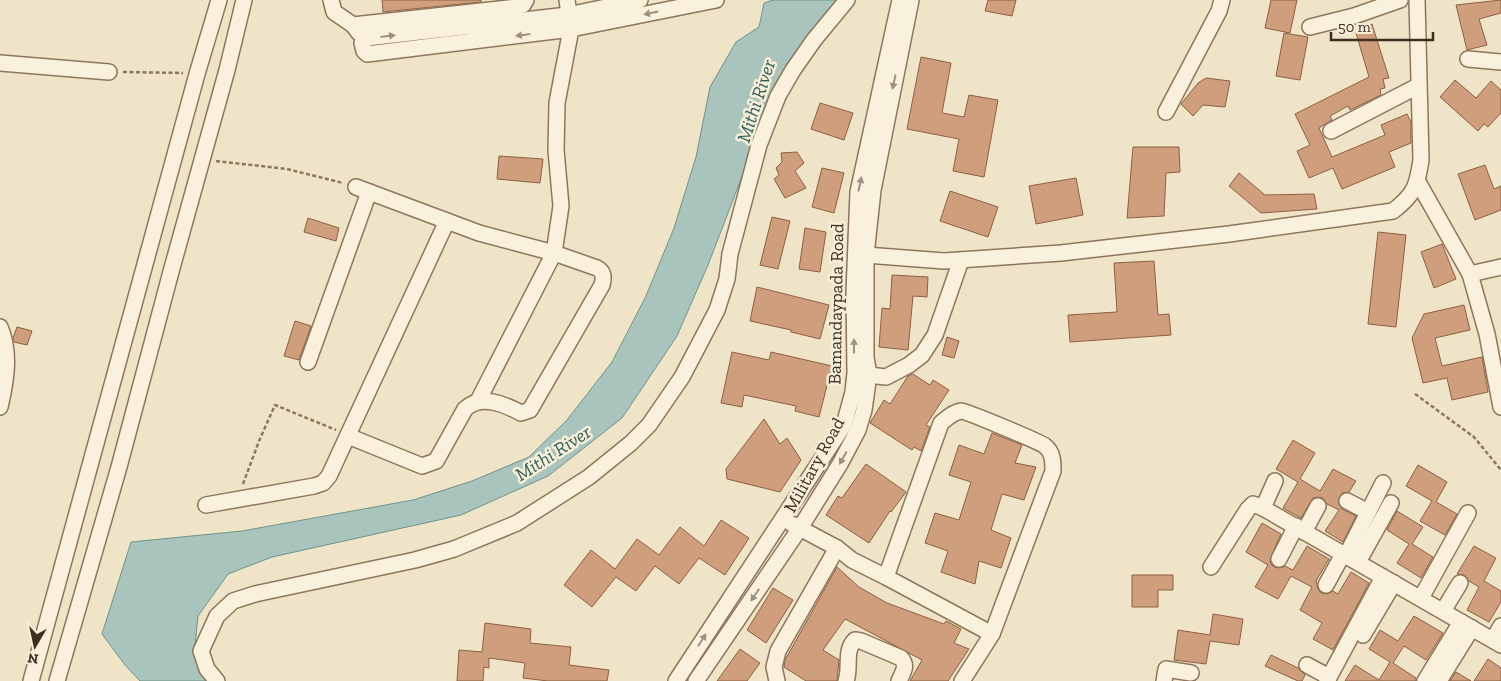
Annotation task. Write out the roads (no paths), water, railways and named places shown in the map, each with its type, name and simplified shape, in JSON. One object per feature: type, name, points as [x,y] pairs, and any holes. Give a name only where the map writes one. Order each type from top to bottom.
[{"type":"street","points":[[31,681],[197,74],[219,0]]},
{"type":"street","points":[[58,681],[119,467],[227,70],[244,0]]},
{"type":"street","points":[[331,0],[334,12],[353,25],[364,40],[362,43],[367,54],[640,0]]},
{"type":"street","points":[[353,25],[517,7],[524,5],[526,0]]},
{"type":"street","points":[[569,15],[716,0]]},
{"type":"street","points":[[217,681],[207,669],[201,651],[217,616],[233,601],[255,594],[416,560],[454,549],[517,523],[589,477],[631,443],[649,425],[682,377],[716,310],[727,279],[730,254],[758,145],[778,96],[798,62],[847,0]]},
{"type":"street","points":[[894,52],[900,0]]},
{"type":"street","name":"Military Road","points":[[696,681],[800,528],[840,464],[851,428],[864,410],[860,393],[866,357],[860,293],[873,190],[877,135],[894,52],[911,0]]},
{"type":"street","points":[[1166,112],[1219,11],[1222,0]]},
{"type":"street","points":[[1310,27],[1354,16],[1400,0]]},
{"type":"street","points":[[866,255],[944,261],[1061,253],[1229,234],[1393,211],[1408,200],[1418,182],[1421,160],[1417,0]]},
{"type":"street","points":[[478,401],[554,254],[561,206],[556,150],[557,103],[569,15]]},
{"type":"street","points":[[1468,59],[1501,62]]},
{"type":"street","points":[[0,63],[110,72]]},
{"type":"street","points":[[1331,130],[1418,86]]},
{"type":"street","name":"Bamandaypada Road","points":[[860,293],[858,192],[877,135]]},
{"type":"street","points":[[1418,182],[1470,274],[1487,334],[1501,407]]},
{"type":"street","points":[[308,362],[362,189],[479,233],[554,254],[602,271],[604,277],[602,285],[530,410],[521,412],[494,402],[478,401],[470,404],[465,409],[436,461],[422,466],[348,436]]},
{"type":"street","points":[[206,505],[314,486],[323,483],[329,476],[446,221]]},
{"type":"street","points":[[862,374],[886,377],[909,365],[922,355],[935,335],[961,260]]},
{"type":"street","points":[[1470,274],[1501,267]]},
{"type":"street","points":[[0,327],[7,362],[6,385],[0,408]]},
{"type":"street","points":[[886,576],[940,423],[948,416],[961,411],[978,416],[1045,446],[1053,458],[1053,471],[992,634],[962,681]]},
{"type":"street","points":[[676,681],[782,519],[851,428]]},
{"type":"street","points":[[1263,508],[1275,481]]},
{"type":"street","points":[[1349,557],[1368,512],[1383,484]]},
{"type":"street","points":[[1347,501],[1368,512]]},
{"type":"street","points":[[1326,585],[1391,503]]},
{"type":"street","points":[[1211,567],[1253,504],[1497,642],[1501,626]]},
{"type":"street","points":[[1279,559],[1318,506]]},
{"type":"street","points":[[1421,598],[1468,513]]},
{"type":"street","points":[[782,519],[837,548],[852,560],[886,576],[992,634]]},
{"type":"street","points":[[777,681],[774,667],[778,651],[837,548]]},
{"type":"street","points":[[752,564],[768,574]]},
{"type":"street","points":[[1307,665],[1330,680],[1388,580]]},
{"type":"street","points":[[1443,611],[1460,583]]},
{"type":"street","points":[[1425,681],[1467,625]]},
{"type":"street","points":[[1439,681],[1467,625]]},
{"type":"street","points":[[846,681],[849,674],[848,656],[852,642],[855,640],[901,658],[905,667],[900,681]]},
{"type":"street","points":[[1164,681],[1166,669],[1191,673]]},
{"type":"water","name":"Mithi River","points":[[773,0],[843,0],[781,75],[708,265],[677,336],[622,418],[548,476],[461,515],[272,557],[228,574],[198,616],[194,656],[208,681],[140,681],[125,665],[102,634],[131,542],[242,531],[413,500],[472,481],[529,457],[567,420],[612,362],[646,296],[674,228],[696,157],[710,87],[736,42],[759,27],[764,3]]}]
